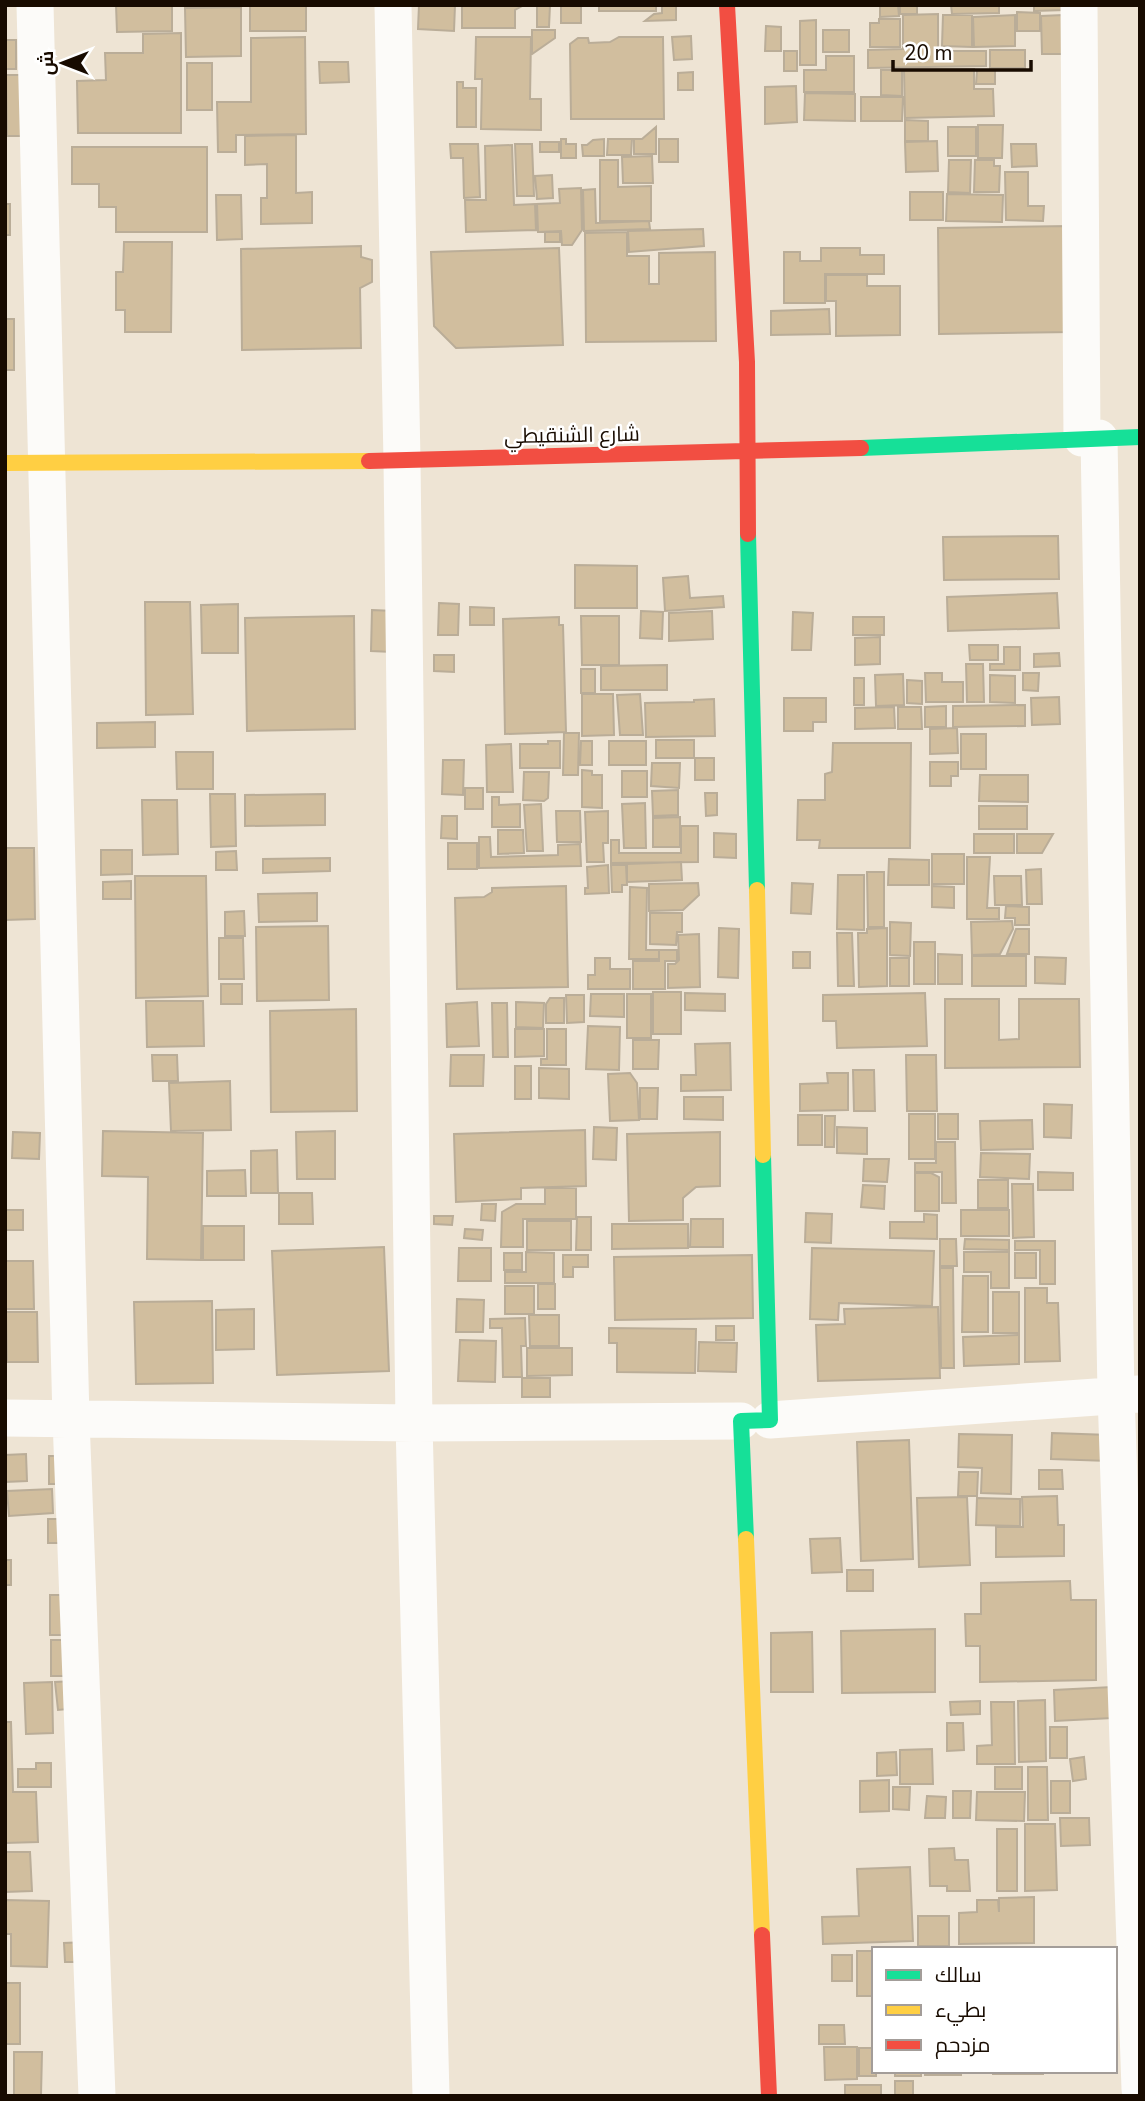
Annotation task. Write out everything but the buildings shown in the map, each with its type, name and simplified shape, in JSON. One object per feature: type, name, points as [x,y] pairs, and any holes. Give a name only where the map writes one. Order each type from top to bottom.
[{"type":"street","points":[[35,5],[71,1419],[97,2096]]},
{"type":"street","points":[[393,5],[402,461],[414,1423],[431,2096]]},
{"type":"street","points":[[727,5],[747,362],[755,1420],[769,2096]]},
{"type":"street","points":[[1079,5],[1091,438],[1128,1394],[1140,2090]]},
{"type":"street","name":"شارع الشنقيطي","points":[[5,463],[402,461],[746,452],[1140,437]]},
{"type":"street","points":[[5,1418],[414,1423],[755,1420],[1128,1394]]},
{"type":"traffic: fast","points":[[861,448],[1140,437]]},
{"type":"traffic: fast","points":[[748,534],[757,890]]},
{"type":"traffic: fast","points":[[746,1539],[741,1421],[770,1420],[763,1155]]},
{"type":"traffic: slow","points":[[5,463],[369,461]]},
{"type":"traffic: slow","points":[[757,890],[763,1155]]},
{"type":"traffic: slow","points":[[746,1539],[762,1935]]},
{"type":"traffic: jam","points":[[727,5],[747,362],[748,534]]},
{"type":"traffic: jam","points":[[369,461],[861,448]]},
{"type":"traffic: jam","points":[[762,1935],[769,2096]]}]
